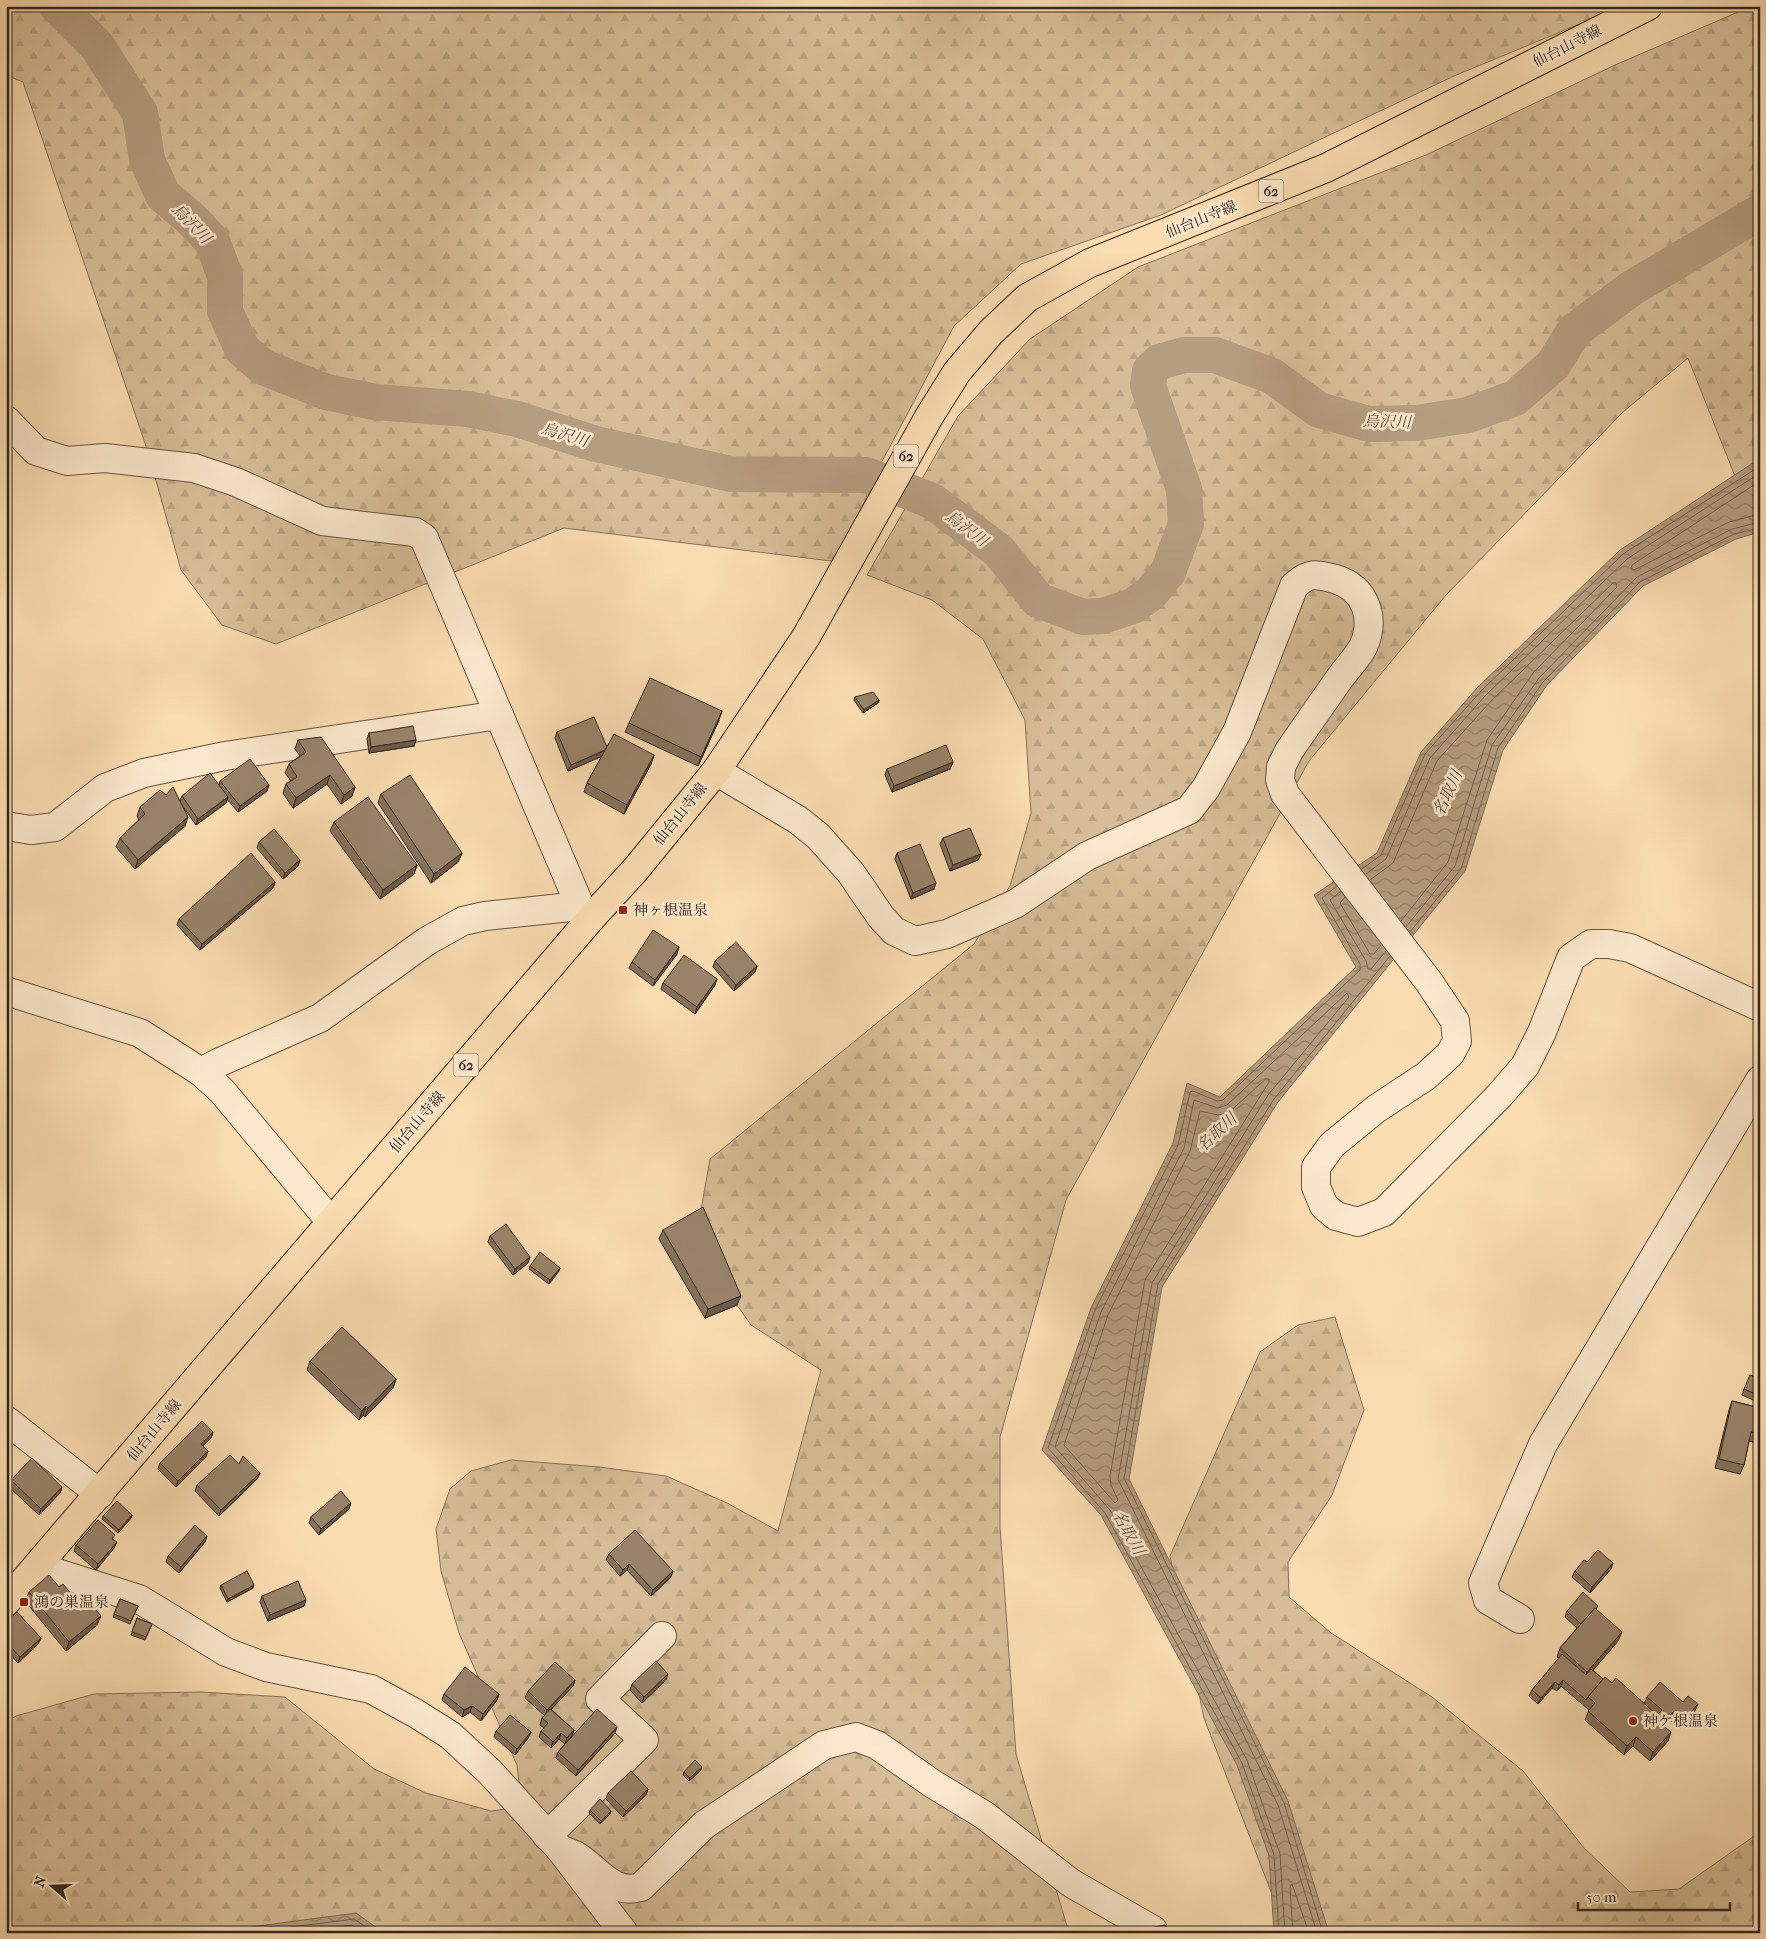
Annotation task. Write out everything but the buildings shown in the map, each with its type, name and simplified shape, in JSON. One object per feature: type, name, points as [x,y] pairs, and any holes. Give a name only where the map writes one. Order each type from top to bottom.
[{"type":"main road","name":"仙台山寺線","points":[[6,1602],[331,1222],[586,911],[636,870],[716,771],[806,637],[930,415],[957,372],[991,332],[1027,298],[1090,263],[1326,168],[1648,6]]},
{"type":"street","points":[[6,420],[36,451],[67,461],[105,458],[194,468],[236,482],[322,521],[415,532],[424,538],[499,715],[586,911],[485,916],[463,921],[427,941],[320,1018],[201,1072]]},
{"type":"street","points":[[716,771],[798,820],[818,836],[851,873],[881,917],[894,931],[915,941],[946,934],[1015,904],[1087,856],[1189,810],[1206,788],[1237,732],[1294,586],[1304,576],[1318,574],[1343,582],[1359,592],[1367,606],[1369,624],[1362,647],[1289,750],[1281,767],[1280,780],[1285,794],[1318,839],[1429,982],[1455,1021],[1457,1041],[1450,1054],[1426,1076],[1376,1109],[1332,1145],[1316,1167],[1316,1187],[1324,1206],[1336,1216],[1358,1222],[1384,1212],[1499,1096],[1524,1066],[1542,1032],[1571,958],[1591,944],[1609,944],[1630,948],[1760,1007]]},
{"type":"street","points":[[6,826],[31,830],[55,827],[105,788],[144,773],[225,756],[499,715]]},
{"type":"street","points":[[6,991],[140,1033],[201,1072],[222,1091],[331,1222]]},
{"type":"street","points":[[1520,1619],[1488,1600],[1484,1583],[1543,1444],[1760,1080]]},
{"type":"street","points":[[6,1420],[100,1494]]},
{"type":"street","points":[[42,1561],[51,1571],[139,1599],[226,1652],[266,1667],[371,1689],[450,1735],[490,1772],[554,1842],[624,1933]]},
{"type":"street","points":[[554,1842],[644,1740],[600,1698],[662,1636]]},
{"type":"street","points":[[554,1842],[575,1855],[610,1883],[631,1890],[641,1887],[704,1825],[824,1745],[856,1737],[877,1745],[933,1784],[984,1815],[1070,1883],[1153,1930]]},
{"type":"green space","points":[[6,6],[1623,6],[1454,76],[1161,215],[1021,264],[954,326],[879,467],[839,562],[564,528],[276,644],[222,625],[181,570],[148,452],[23,82],[6,75]]},
{"type":"green space","points":[[1752,6],[1760,6],[1760,539],[1688,358],[1623,412],[1446,595],[1309,761],[1066,1200],[1000,1437],[1000,1527],[1016,1754],[1069,1933],[6,1933],[6,1722],[16,1716],[94,1694],[201,1692],[285,1697],[374,1769],[426,1793],[491,1811],[522,1807],[517,1765],[459,1633],[441,1571],[436,1529],[450,1489],[471,1471],[511,1460],[599,1467],[666,1476],[727,1503],[778,1531],[821,1370],[751,1325],[718,1278],[700,1216],[710,1159],[974,944],[1010,886],[1031,813],[1025,720],[983,639],[932,600],[867,575],[958,416],[1030,339],[1138,267],[1426,155],[1615,65]]},
{"type":"green space","points":[[1335,1317],[1364,1410],[1332,1495],[1288,1562],[1289,1597],[1331,1633],[1432,1697],[1523,1771],[1584,1848],[1630,1892],[1679,1889],[1760,1832],[1760,1933],[1287,1933],[1204,1718],[1170,1556],[1260,1352],[1298,1325]]},
{"type":"water","name":"名取川","points":[[1760,461],[1760,532],[1736,539],[1643,586],[1547,685],[1503,750],[1465,871],[1278,1102],[1162,1287],[1129,1479],[1288,1801],[1329,1933],[1274,1933],[1269,1856],[1237,1765],[1101,1515],[1042,1450],[1091,1308],[1173,1143],[1187,1083],[1220,1097],[1356,967],[1314,895],[1377,853],[1421,752],[1477,688],[1620,550],[1753,463]]},
{"type":"water","points":[[356,1913],[384,1933],[212,1933],[213,1932]]},
{"type":"waterway","name":"烏沢川","points":[[57,6],[97,46],[140,113],[147,160],[163,195],[191,219],[212,241],[225,276],[225,311],[242,349],[263,367],[326,392],[375,402],[468,409],[517,419],[596,444],[731,474],[866,475],[932,501],[999,551],[1038,600],[1083,617],[1103,616],[1133,606],[1150,594],[1168,572],[1186,524],[1184,489],[1148,386],[1150,371],[1159,362],[1184,355],[1215,355],[1272,376],[1319,410],[1369,424],[1416,423],[1468,415],[1515,398],[1553,365],[1574,331],[1632,288],[1760,212]]},
{"type":"place","name":"神ヶ根温泉","points":[[623,910]]},
{"type":"place","name":"鴻の巣温泉","points":[[24,1602]]},
{"type":"place","name":"神ケ根温泉","points":[[1633,1721]]}]
